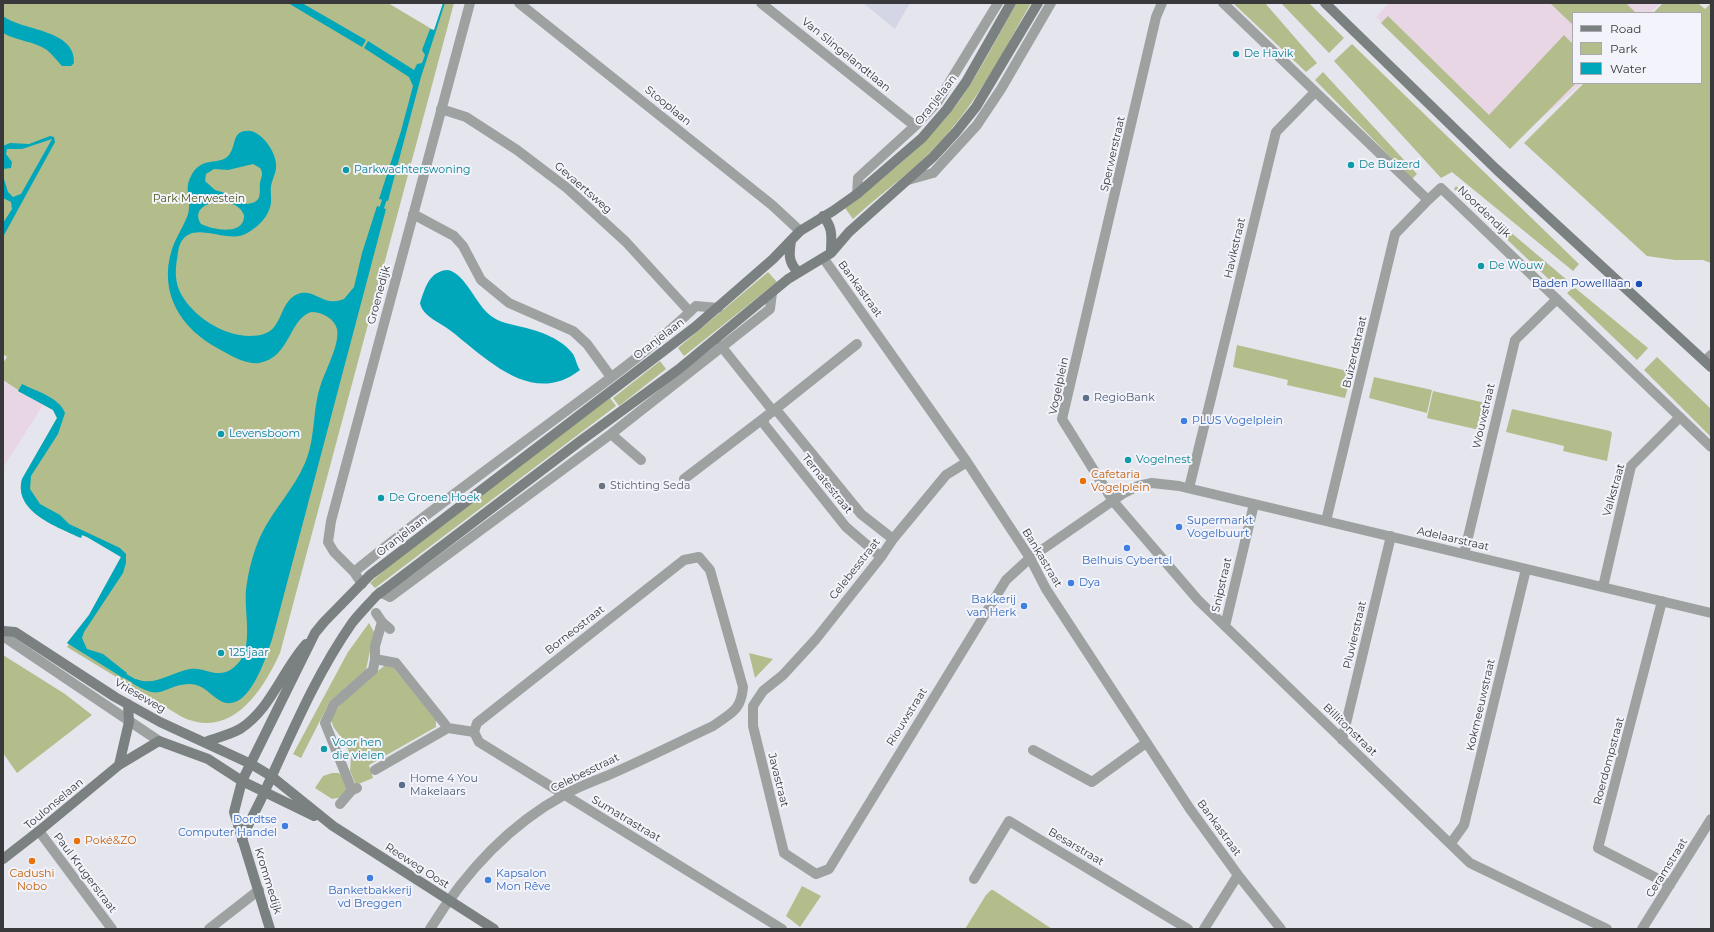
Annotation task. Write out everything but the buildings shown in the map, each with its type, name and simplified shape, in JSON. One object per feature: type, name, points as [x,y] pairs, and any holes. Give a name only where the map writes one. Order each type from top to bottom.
[{"type":"main road","name":"Oranjelaan","points":[[242,781],[315,633],[370,575],[718,308],[773,259],[800,230],[857,194],[922,138],[947,109],[966,82],[1011,3]]},
{"type":"main road","points":[[159,741],[208,759],[264,793],[314,687],[352,623],[380,592],[679,369],[798,272],[828,256],[850,232],[933,157],[976,107],[1038,3]]},
{"type":"main road","points":[[1325,3],[1496,169],[1709,361]]},
{"type":"main road","points":[[823,216],[830,224],[832,230],[828,256]]},
{"type":"main road","points":[[791,240],[788,256],[792,266],[798,272]]},
{"type":"main road","name":"Vrieseweg","points":[[3,631],[15,632],[128,704],[160,722],[251,764],[271,776]]},
{"type":"main road","points":[[205,742],[240,728],[266,705],[293,658],[315,633]]},
{"type":"main road","points":[[119,765],[129,722],[128,704]]},
{"type":"main road","name":"Toulonselaan","points":[[3,859],[40,831],[119,765],[159,741]]},
{"type":"main road","name":"Reeweg Oost","points":[[271,776],[327,822],[447,901],[494,929]]},
{"type":"main road","name":"Krommedijk","points":[[242,781],[234,812],[270,929]]},
{"type":"main road","name":"Reeweg Oost","points":[[264,793],[327,822]]},
{"type":"main road","name":"Krommedijk","points":[[242,840],[246,828],[264,793]]},
{"type":"street","name":"Groenedijk","points":[[362,584],[354,572],[334,552],[328,542],[331,521],[470,3]]},
{"type":"street","name":"Stooplaan","points":[[519,3],[760,196],[800,230]]},
{"type":"street","name":"Van Slingelandtlaan","points":[[761,3],[915,126]]},
{"type":"street","name":"Oranjelaan","points":[[857,194],[858,178],[915,126],[938,101],[998,3]]},
{"type":"street","points":[[908,180],[934,173],[977,125],[1001,89],[1051,3]]},
{"type":"street","points":[[1224,3],[1428,200]]},
{"type":"street","name":"Sperwerstraat","points":[[1088,311],[1160,5]]},
{"type":"street","name":"Havikstraat","points":[[1189,488],[1276,132],[1315,92]]},
{"type":"street","name":"Gevaertsweg","points":[[441,109],[466,117],[517,150],[567,188],[626,242],[690,312]]},
{"type":"street","name":"Noordendijk","points":[[1428,200],[1441,188],[1711,447]]},
{"type":"street","name":"Buizerdstraat","points":[[1326,521],[1395,234],[1428,200]]},
{"type":"street","points":[[413,214],[454,236],[463,246],[481,280],[509,303],[573,331],[587,344],[611,377]]},
{"type":"street","name":"Bankastraat","points":[[828,256],[1030,558],[1046,589],[1190,809],[1238,875],[1281,929]]},
{"type":"street","points":[[380,592],[390,597],[611,434],[770,309],[772,293]]},
{"type":"street","name":"Wouwstraat","points":[[1464,554],[1515,340],[1557,299]]},
{"type":"street","name":"Oranjelaan","points":[[354,572],[396,537],[611,377],[696,306],[718,308]]},
{"type":"street","name":"Vogelplein","points":[[1088,311],[1062,419],[1113,501]]},
{"type":"street","points":[[684,479],[857,344]]},
{"type":"street","name":"Ternatestraat","points":[[721,346],[773,411],[778,412],[861,514],[893,539]]},
{"type":"street","name":"Valkstraat","points":[[1603,587],[1632,466],[1680,417]]},
{"type":"street","name":"Ternatestraat","points":[[764,418],[764,424],[846,527],[882,557]]},
{"type":"street","points":[[611,434],[641,460]]},
{"type":"street","name":"Celebesstraat","points":[[763,691],[783,675],[816,639],[882,557],[893,539],[946,475],[967,462]]},
{"type":"street","points":[[1030,558],[1124,493],[1144,484],[1164,483],[1189,488]]},
{"type":"street","name":"Adelaarstraat","points":[[1189,488],[1711,613]]},
{"type":"street","name":"Billitonstraat","points":[[1113,501],[1198,600],[1470,863],[1607,929]]},
{"type":"street","name":"Snipstraat","points":[[1225,626],[1254,504]]},
{"type":"street","name":"Pluvierstraat","points":[[1342,740],[1391,536]]},
{"type":"street","name":"Borneostraat","points":[[474,732],[477,723],[684,560],[699,557],[710,570],[743,687],[742,702],[735,711]]},
{"type":"street","name":"Riouwstraat","points":[[802,867],[816,874],[829,869],[1006,580],[1030,558]]},
{"type":"street","name":"Kokmeeuwstraat","points":[[1451,843],[1464,825],[1526,569]]},
{"type":"street","name":"Roerdompstraat","points":[[1662,601],[1598,848],[1670,884]]},
{"type":"street","points":[[376,614],[390,629]]},
{"type":"street","points":[[340,804],[355,789],[325,723],[334,704],[373,670],[376,646],[382,622]]},
{"type":"street","points":[[3,636],[113,708],[129,722],[159,741]]},
{"type":"street","points":[[375,659],[396,663],[448,728]]},
{"type":"street","name":"Javastraat","points":[[763,691],[753,706],[753,726],[784,853],[802,867]]},
{"type":"street","name":"Celebesstraat","points":[[430,929],[447,901],[470,871],[496,844],[524,821],[564,795],[713,726],[735,711]]},
{"type":"street","points":[[375,770],[448,728],[474,732]]},
{"type":"street","name":"Sumatrastraat","points":[[474,732],[479,742],[782,929]]},
{"type":"street","points":[[1033,750],[1092,782],[1146,743]]},
{"type":"street","name":"Ceramstraat","points":[[1642,929],[1711,819]]},
{"type":"street","name":"Besarstraat","points":[[974,879],[1009,821],[1188,929]]},
{"type":"street","name":"Paul Krugerstraat","points":[[40,831],[72,878],[112,929]]},
{"type":"street","points":[[1204,929],[1238,875]]},
{"type":"street","points":[[209,929],[259,890]]},
{"type":"shaded area","points":[[863,3],[910,3],[895,29]]},
{"type":"shaded area","points":[[1389,3],[1660,3],[1651,12],[1572,12],[1572,84],[1581,84],[1511,145],[1376,17]]},
{"type":"shaded area","points":[[3,380],[18,391],[43,405],[3,468]]},
{"type":"green space","name":"Park Merwestein","points":[[3,3],[388,3],[435,31],[445,3],[454,3],[280,653],[264,683],[243,708],[230,717],[215,722],[200,722],[182,717],[67,647],[69,644],[67,643],[89,615],[121,557],[87,537],[82,535],[81,538],[40,517],[24,501],[21,491],[22,479],[57,418],[53,410],[18,391],[3,380],[3,363],[7,357],[3,354]]},
{"type":"green space","points":[[1017,3],[1031,3],[989,76],[954,126],[930,153],[853,219],[845,208],[921,145],[948,116],[968,89]]},
{"type":"green space","points":[[1233,3],[1265,3],[1317,63],[1306,72]]},
{"type":"green space","points":[[1281,3],[1309,3],[1344,38],[1329,53]]},
{"type":"green space","points":[[1550,3],[1626,3],[1635,12],[1572,12],[1572,24]]},
{"type":"green space","points":[[1663,3],[1698,3],[1705,9],[1711,3],[1711,263],[1703,260],[1675,260],[1647,256],[1524,143],[1583,84],[1702,84],[1702,12],[1654,12]]},
{"type":"green space","points":[[1388,16],[1489,115],[1564,35],[1572,43],[1572,84],[1575,84],[1510,149],[1381,23]]},
{"type":"green space","points":[[1352,44],[1579,264],[1573,271],[1452,172],[1441,178],[1334,61]]},
{"type":"green space","points":[[1323,72],[1417,174],[1412,179],[1315,80]]},
{"type":"green space","points":[[1456,186],[1567,280],[1558,288],[1454,189]]},
{"type":"green space","points":[[768,272],[777,282],[684,356],[678,348]]},
{"type":"green space","points":[[1574,287],[1648,348],[1637,360],[1567,293]]},
{"type":"green space","points":[[1237,345],[1352,372],[1345,398],[1287,385],[1288,380],[1233,367]]},
{"type":"green space","points":[[1657,357],[1711,409],[1711,437],[1644,370]]},
{"type":"green space","points":[[660,361],[666,369],[619,406],[613,398]]},
{"type":"green space","points":[[1374,377],[1432,390],[1427,413],[1369,398]]},
{"type":"green space","points":[[1433,391],[1490,404],[1484,431],[1427,418]]},
{"type":"green space","points":[[610,398],[616,406],[375,588],[370,583],[393,562]]},
{"type":"green space","points":[[1512,409],[1610,431],[1612,433],[1607,461],[1563,451],[1564,446],[1506,432]]},
{"type":"green space","points":[[369,623],[374,632],[366,670],[330,701],[301,758],[293,754],[348,652]]},
{"type":"green space","points":[[749,653],[773,659],[755,678]]},
{"type":"green space","points":[[3,655],[65,694],[92,715],[17,773],[3,753]]},
{"type":"green space","points":[[384,666],[392,666],[436,720],[436,727],[369,765],[373,778],[356,785],[350,771],[351,757],[345,742],[334,728],[330,718],[349,694]]},
{"type":"green space","points":[[338,773],[346,777],[347,790],[342,797],[332,799],[315,788],[323,776]]},
{"type":"green space","points":[[802,886],[821,896],[800,927],[786,916]]},
{"type":"green space","points":[[991,890],[1052,929],[965,929],[986,895]]},
{"type":"water","points":[[288,3],[302,3],[366,40],[362,47]]},
{"type":"water","points":[[443,3],[445,3],[421,77],[388,201],[379,199],[401,131],[413,86],[409,77],[364,48],[368,41],[414,70],[417,64],[422,63],[425,55],[422,50],[430,29],[434,30]]},
{"type":"water","points":[[3,16],[22,25],[57,37],[66,43],[72,52],[74,63],[71,66],[62,66],[47,50],[42,47],[3,33]]},
{"type":"water","points":[[251,131],[261,136],[269,146],[275,158],[276,169],[271,186],[271,204],[268,213],[255,228],[241,236],[202,232],[193,233],[186,236],[179,246],[176,263],[179,290],[187,304],[216,327],[240,335],[252,336],[264,334],[275,326],[285,307],[294,296],[301,293],[306,293],[331,301],[344,299],[354,287],[362,253],[377,206],[386,209],[273,636],[255,682],[247,693],[239,700],[229,703],[219,700],[202,687],[195,684],[180,685],[162,691],[150,692],[132,683],[136,679],[143,681],[156,680],[190,669],[199,669],[217,673],[226,672],[240,661],[244,654],[246,645],[246,590],[253,555],[261,535],[271,517],[295,482],[305,463],[313,434],[318,394],[335,349],[337,335],[335,325],[327,316],[311,312],[303,316],[298,322],[277,354],[259,363],[254,363],[233,357],[205,341],[184,320],[176,308],[171,295],[168,280],[168,265],[172,249],[189,210],[188,183],[194,171],[199,166],[205,163],[220,160],[229,155],[237,135],[240,132]],"holes":[[[253,164],[260,168],[262,174],[259,197],[252,203],[247,204],[235,196],[215,190],[205,181],[206,174],[214,169],[228,170]],[[216,202],[232,204],[239,208],[244,215],[243,222],[234,229],[227,230],[201,224],[198,215],[201,209],[207,204]]]},
{"type":"water","points":[[50,136],[54,137],[55,142],[3,237],[3,223],[12,209],[11,202],[3,198],[3,176],[8,192],[13,197],[21,194],[52,139],[22,149],[7,149],[6,154],[12,162],[11,168],[3,169],[3,146],[10,143],[29,144]]},
{"type":"water","points":[[448,270],[460,277],[485,311],[491,316],[502,322],[536,331],[557,340],[573,354],[580,370],[562,380],[545,384],[528,382],[496,366],[451,331],[432,319],[421,308],[420,303],[426,286],[432,277],[436,273]]},
{"type":"water","points":[[22,384],[53,399],[65,413],[58,434],[31,476],[30,489],[40,504],[60,515],[69,524],[120,548],[126,554],[126,563],[123,573],[84,632],[82,638],[87,649],[103,654],[127,673],[123,678],[67,643],[89,615],[121,557],[87,537],[82,535],[81,538],[50,523],[40,517],[24,501],[21,491],[22,479],[57,418],[53,410],[18,391]]},
{"type":"waterway","points":[[382,207],[386,195]]},
{"type":"waterway","points":[[120,673],[134,681]]},
{"type":"place","name":"De Havik","points":[[1236,54]]},
{"type":"place","name":"De Buizerd","points":[[1351,165]]},
{"type":"place","name":"Parkwachterswoning","points":[[346,170]]},
{"type":"place","name":"De Wouw","points":[[1481,266]]},
{"type":"place","name":"Baden Powelllaan","points":[[1639,284]]},
{"type":"place","name":"RegioBank","points":[[1086,398]]},
{"type":"place","name":"PLUS Vogelplein","points":[[1184,421]]},
{"type":"place","name":"Levensboom","points":[[221,434]]},
{"type":"place","name":"Vogelnest","points":[[1128,460]]},
{"type":"place","name":"Cafetaria Vogelplein","points":[[1083,481]]},
{"type":"place","name":"Stichting Seda","points":[[602,486]]},
{"type":"place","name":"De Groene Hoek","points":[[381,498]]},
{"type":"place","name":"Supermarkt Vogelbuurt","points":[[1179,527]]},
{"type":"place","name":"Belhuis Cybertel","points":[[1127,548]]},
{"type":"place","name":"Dya","points":[[1071,583]]},
{"type":"place","name":"Bakkerij van Herk","points":[[1024,606]]},
{"type":"place","name":"125 jaar","points":[[221,653]]},
{"type":"place","name":"Voor hen die vielen","points":[[324,749]]},
{"type":"place","name":"Home 4 You Makelaars","points":[[402,785]]},
{"type":"place","name":"Dordtse Computer Handel","points":[[285,826]]},
{"type":"place","name":"Poké&ZO","points":[[77,841]]},
{"type":"place","name":"Cadushi Nobo","points":[[32,861]]},
{"type":"place","name":"Banketbakkerij vd Breggen","points":[[370,878]]},
{"type":"place","name":"Kapsalon Mon Rêve","points":[[488,880]]}]
